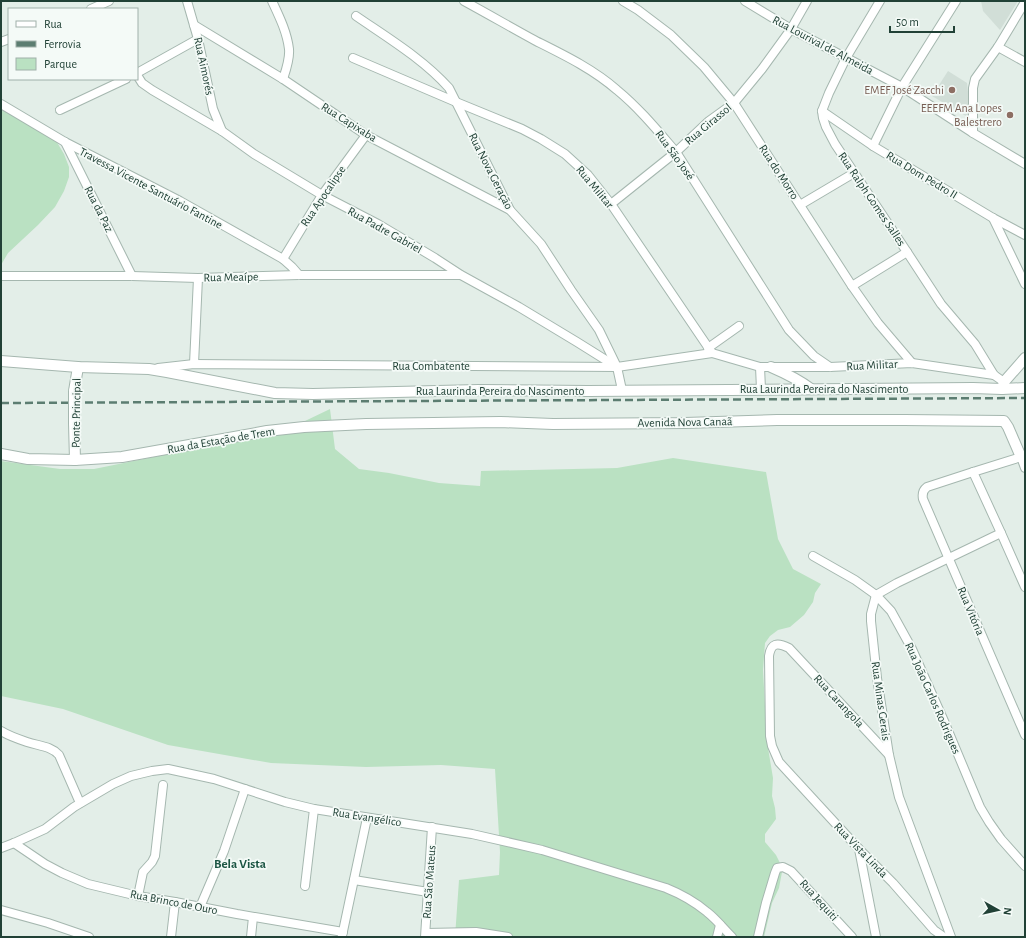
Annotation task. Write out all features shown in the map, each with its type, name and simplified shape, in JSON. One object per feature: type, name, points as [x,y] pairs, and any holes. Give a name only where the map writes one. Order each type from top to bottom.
[{"type":"street","points":[[93,8],[109,1]]},
{"type":"street","name":"Rua Aimorés","points":[[187,1],[198,39],[213,109],[222,131]]},
{"type":"street","points":[[272,1],[283,27],[289,49],[286,71],[282,79]]},
{"type":"street","name":"Rua São José","points":[[464,1],[575,61],[617,89],[639,110],[676,152],[789,330],[814,356],[830,367]]},
{"type":"street","name":"Rua do Morro","points":[[623,1],[638,10],[671,35],[704,67],[734,103],[852,286],[878,323],[912,364]]},
{"type":"street","name":"Rua Lourival de Almeida","points":[[745,1],[791,29],[902,87],[973,133],[1025,164]]},
{"type":"street","name":"Rua Girassol","points":[[611,204],[676,152],[709,121],[734,103],[762,69],[791,29],[807,1]]},
{"type":"street","points":[[822,111],[846,58],[880,1]]},
{"type":"street","points":[[873,146],[902,87],[956,1]]},
{"type":"street","points":[[973,133],[974,83],[1025,2]]},
{"type":"street","name":"Rua Nova Geração","points":[[356,16],[406,50],[438,75],[449,88],[510,210],[541,244],[599,330],[617,367]]},
{"type":"street","name":"Rua Capixaba","points":[[194,25],[282,79],[366,135],[510,210]]},
{"type":"street","points":[[138,73],[198,39]]},
{"type":"street","points":[[998,47],[1025,62]]},
{"type":"street","name":"Rua Militar","points":[[353,58],[522,129],[565,154],[588,174],[611,204],[710,351],[760,367],[830,367],[912,364],[994,375]]},
{"type":"street","name":"Rua Padre Gabriel","points":[[138,76],[142,83],[152,90],[222,131],[254,154],[322,195],[378,224],[461,275],[526,311],[617,367]]},
{"type":"street","points":[[60,110],[124,80]]},
{"type":"street","name":"Travessa Vicente Santuário Fantine","points":[[1,104],[65,142],[180,201],[283,259],[299,275]]},
{"type":"street","name":"Rua Dom Pedro II","points":[[822,111],[873,146],[993,218],[1025,235]]},
{"type":"street","name":"Rua Ralph Gomes Salles","points":[[822,111],[826,127],[834,144],[941,304],[975,344],[994,375],[1003,386]]},
{"type":"street","name":"Rua Apocalipse","points":[[283,259],[322,195],[366,135]]},
{"type":"street","name":"Rua da Paz","points":[[65,142],[132,276]]},
{"type":"street","points":[[800,205],[854,173]]},
{"type":"street","points":[[993,218],[1025,284]]},
{"type":"street","points":[[852,286],[907,252]]},
{"type":"street","name":"Rua Meaípe","points":[[1,276],[132,276],[198,278],[299,275],[461,275]]},
{"type":"street","points":[[194,364],[198,278]]},
{"type":"street","points":[[710,351],[739,326]]},
{"type":"street","name":"Rua Combatente","points":[[149,369],[194,364],[617,367],[710,351]]},
{"type":"street","points":[[1003,386],[1025,358]]},
{"type":"street","name":"Rua Laurinda Pereira do Nascimento","points":[[1,361],[78,367],[149,369],[275,393],[313,394],[479,390],[588,391],[973,388],[1003,386],[1025,388]]},
{"type":"street","name":"Ponte Principal","points":[[76,460],[74,391],[78,367]]},
{"type":"street","points":[[617,367],[622,390]]},
{"type":"street","points":[[760,367],[761,389]]},
{"type":"street","points":[[771,367],[790,375],[811,389]]},
{"type":"street","name":"Avenida Nova Canaã","points":[[366,424],[500,422],[553,424],[677,423],[777,420],[1004,421],[1023,457]]},
{"type":"street","name":"Rua da Estação de Trem","points":[[1,454],[28,459],[76,460],[122,457],[235,438],[267,431],[304,427],[366,424]]},
{"type":"street","points":[[1025,468],[1023,457],[973,472],[1025,587]]},
{"type":"street","name":"Rua Vitória","points":[[973,472],[927,487],[923,491],[923,499],[1025,735]]},
{"type":"street","points":[[876,595],[897,583],[1001,533]]},
{"type":"street","name":"Rua João Carlos Rodrigues","points":[[813,556],[855,580],[876,595],[891,611],[912,649],[980,807],[1001,839],[1025,866]]},
{"type":"street","name":"Rua Minas Gerais","points":[[876,595],[871,614],[871,621],[877,678],[889,755],[899,797],[951,937]]},
{"type":"street","name":"Rua Carangola","points":[[779,762],[772,746],[770,736],[769,656],[770,651],[778,644],[782,644],[789,648],[889,755]]},
{"type":"street","points":[[1,731],[12,737],[55,751],[59,755],[80,803]]},
{"type":"street","name":"Rua Vista Linda","points":[[779,762],[859,849],[893,883],[934,930],[944,937]]},
{"type":"street","name":"Rua Evangélico","points":[[7,846],[45,829],[80,803],[114,784],[131,776],[168,769],[214,779],[285,802],[314,809],[472,834],[542,850],[678,892],[709,913],[732,937]]},
{"type":"street","points":[[138,896],[143,872],[155,856],[163,785]]},
{"type":"street","points":[[200,907],[224,851],[245,789]]},
{"type":"street","points":[[305,886],[314,809]]},
{"type":"street","name":"Rua Brinco de Ouro","points":[[1,838],[7,846],[88,884],[138,896],[343,935],[367,818]]},
{"type":"street","name":"Rua São Mateus","points":[[425,935],[432,827]]},
{"type":"street","points":[[859,849],[876,937]]},
{"type":"street","name":"Rua Jequiti","points":[[758,937],[775,872],[777,868],[783,867],[791,870],[852,937]]},
{"type":"street","points":[[354,880],[428,892]]},
{"type":"street","points":[[171,937],[175,902]]},
{"type":"street","points":[[1,910],[48,923],[89,937]]},
{"type":"street","points":[[252,937],[253,917]]},
{"type":"street","points":[[717,937],[720,925]]},
{"type":"street","points":[[425,935],[476,932],[508,937]]},
{"type":"shaded area","points":[[981,1],[1018,1],[1000,30],[983,11]]},
{"type":"shaded area","name":"EMEF José Zacchi","points":[[948,71],[967,83],[971,119],[932,96]]},
{"type":"green space","points":[[1,106],[55,139],[64,154],[69,167],[69,177],[64,191],[55,207],[8,253],[1,265]]},
{"type":"green space","points":[[330,409],[335,449],[359,469],[389,473],[439,483],[480,486],[481,471],[617,468],[673,458],[766,472],[778,539],[793,569],[821,584],[815,593],[813,602],[804,615],[790,627],[778,630],[770,636],[765,643],[763,670],[767,742],[773,778],[772,796],[776,819],[765,834],[765,842],[776,855],[782,872],[779,888],[772,903],[764,937],[455,937],[459,880],[499,875],[500,852],[495,769],[441,765],[366,767],[271,763],[168,745],[63,709],[1,696],[1,461],[60,469],[94,469],[280,433]]},
{"type":"railway","points":[[1,403],[1025,398]]},
{"type":"place","name":"EMEF José Zacchi","points":[[952,90]]},
{"type":"place","name":"EEEFM Ana Lopes Balestrero","points":[[1010,115]]},
{"type":"district","name":"Bela Vista","points":[[240,864]]}]
